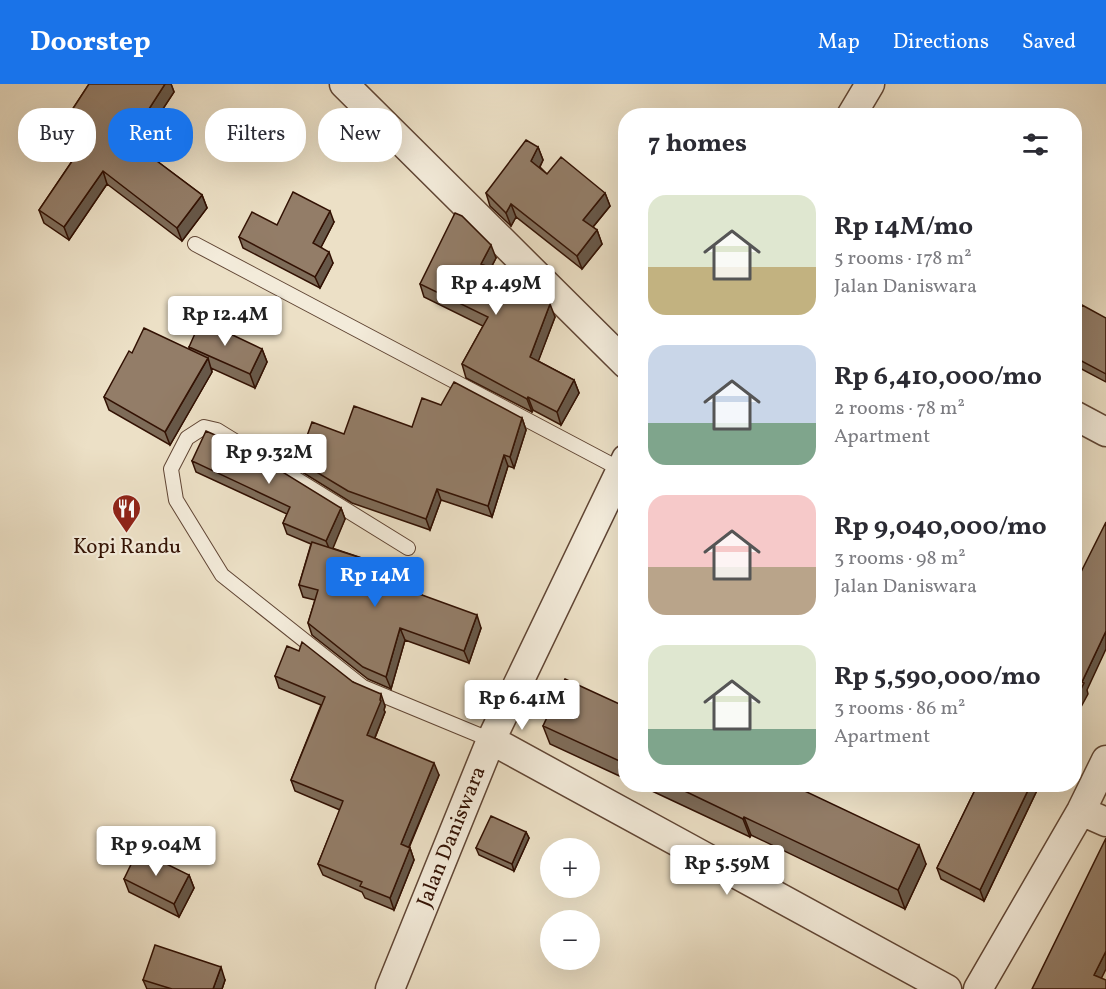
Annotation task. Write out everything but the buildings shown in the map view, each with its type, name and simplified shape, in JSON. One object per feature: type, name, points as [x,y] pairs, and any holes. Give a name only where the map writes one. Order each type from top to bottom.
[{"type":"street","points":[[344,84],[618,356]]},
{"type":"street","points":[[856,108],[870,84]]},
{"type":"street","points":[[1082,418],[1106,432]]},
{"type":"street","name":"Jalan Daniswara","points":[[390,989],[491,740],[618,474]]},
{"type":"street","points":[[491,740],[947,989]]},
{"type":"street","points":[[978,989],[1093,817],[1106,759]]},
{"type":"lane","points":[[195,244],[618,461]]},
{"type":"lane","points":[[408,548],[217,430],[204,427],[187,438],[171,469],[176,500],[222,575],[363,687],[491,740]]},
{"type":"place","name":"Kopi Randu","points":[[127,534]]}]
